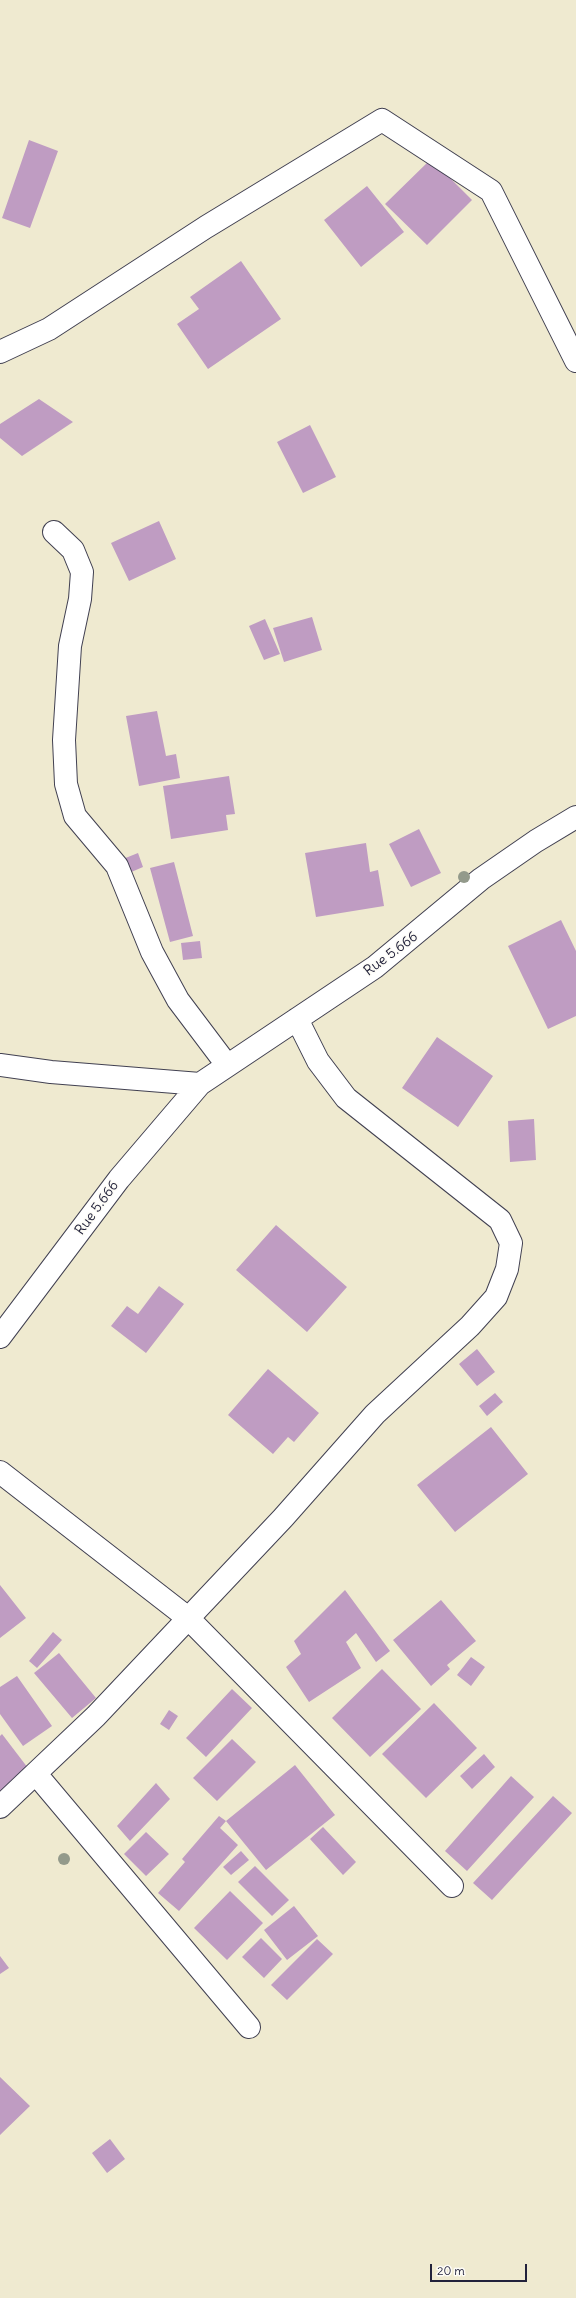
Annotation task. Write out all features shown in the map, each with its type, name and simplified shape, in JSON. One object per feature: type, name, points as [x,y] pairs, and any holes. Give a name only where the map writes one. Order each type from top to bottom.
[{"type":"street","points":[[0,352],[50,329],[206,227],[382,120],[491,192],[576,361]]},
{"type":"street","points":[[54,532],[73,550],[82,572],[80,599],[70,646],[64,740],[66,784],[75,816],[117,866],[152,952],[178,1000],[227,1065]]},
{"type":"street","name":"Rue 5.666","points":[[0,1337],[119,1178],[200,1084],[375,967],[481,879],[536,841],[576,817]]},
{"type":"street","points":[[0,1807],[96,1716],[283,1518],[374,1414],[470,1326],[496,1297],[507,1269],[511,1243],[500,1220],[346,1098],[318,1061],[297,1018]]},
{"type":"street","points":[[0,1065],[51,1072],[200,1084]]},
{"type":"street","points":[[0,1472],[188,1618],[452,1886]]},
{"type":"street","points":[[36,1774],[249,2027]]},
{"type":"building","points":[[29,140],[58,151],[30,228],[2,218]]},
{"type":"building","points":[[431,159],[472,200],[427,245],[385,204]]},
{"type":"building","points":[[367,186],[404,232],[361,267],[324,220]]},
{"type":"building","points":[[241,261],[281,319],[208,369],[177,324],[199,309],[190,297]]},
{"type":"building","points":[[39,399],[73,422],[22,456],[0,438],[0,424]]},
{"type":"building","points":[[310,425],[336,477],[303,493],[277,442]]},
{"type":"building","points":[[159,521],[176,559],[129,581],[111,543]]},
{"type":"building","points":[[312,617],[322,650],[284,662],[273,628]]},
{"type":"building","points":[[265,619],[280,654],[264,660],[249,626]]},
{"type":"building","points":[[157,711],[166,756],[176,754],[180,778],[139,786],[126,716]]},
{"type":"building","points":[[229,776],[235,814],[226,815],[228,830],[171,839],[163,786]]},
{"type":"building","points":[[419,829],[441,873],[411,887],[389,844]]},
{"type":"building","points":[[366,843],[370,872],[378,870],[384,906],[316,917],[305,853]]},
{"type":"building","points":[[138,853],[143,867],[129,873],[123,859]]},
{"type":"building","points":[[174,862],[193,936],[170,942],[150,868]]},
{"type":"building","points":[[561,920],[576,951],[576,1016],[548,1029],[508,946]]},
{"type":"building","points":[[200,941],[202,958],[183,960],[181,943]]},
{"type":"building","points":[[437,1037],[493,1076],[458,1127],[402,1088]]},
{"type":"building","points":[[534,1119],[536,1160],[510,1162],[508,1121]]},
{"type":"building","points":[[276,1225],[347,1287],[307,1332],[236,1270]]},
{"type":"building","points":[[159,1286],[184,1304],[146,1353],[111,1326],[127,1306],[138,1314]]},
{"type":"building","points":[[477,1349],[495,1372],[477,1386],[459,1364]]},
{"type":"building","points":[[268,1369],[319,1413],[294,1442],[288,1437],[273,1454],[228,1415]]},
{"type":"building","points":[[495,1393],[503,1402],[487,1416],[479,1406]]},
{"type":"building","points":[[491,1427],[528,1474],[455,1532],[417,1485]]},
{"type":"building","points":[[0,1585],[26,1618],[0,1638]]},
{"type":"building","points":[[345,1590],[390,1651],[376,1662],[356,1633],[346,1642],[361,1668],[309,1702],[286,1667],[301,1654],[294,1641]]},
{"type":"building","points":[[441,1600],[476,1641],[447,1665],[450,1669],[431,1686],[393,1640]]},
{"type":"building","points":[[53,1632],[62,1640],[37,1668],[29,1661]]},
{"type":"building","points":[[59,1653],[96,1698],[72,1718],[34,1673]]},
{"type":"building","points":[[471,1657],[485,1667],[471,1686],[457,1675]]},
{"type":"building","points":[[382,1669],[421,1709],[370,1757],[332,1718]]},
{"type":"building","points":[[17,1676],[52,1726],[23,1746],[0,1714],[0,1687]]},
{"type":"building","points":[[232,1689],[252,1708],[206,1757],[186,1738]]},
{"type":"building","points":[[434,1703],[477,1748],[426,1798],[382,1754]]},
{"type":"building","points":[[169,1710],[178,1716],[169,1730],[160,1724]]},
{"type":"building","points":[[2,1734],[31,1772],[0,1795],[0,1736]]},
{"type":"building","points":[[232,1739],[256,1762],[217,1801],[193,1778]]},
{"type":"building","points":[[484,1754],[495,1767],[472,1789],[460,1776]]},
{"type":"building","points":[[295,1765],[335,1815],[266,1870],[226,1821]]},
{"type":"building","points":[[511,1776],[534,1797],[467,1871],[445,1851]]},
{"type":"building","points":[[156,1783],[170,1799],[130,1841],[117,1826]]},
{"type":"building","points":[[553,1796],[572,1813],[492,1900],[473,1883]]},
{"type":"building","points":[[219,1816],[226,1821],[220,1828],[238,1845],[179,1911],[158,1893],[185,1862],[182,1859]]},
{"type":"building","points":[[323,1827],[356,1862],[343,1875],[310,1839]]},
{"type":"building","points":[[146,1832],[169,1854],[146,1876],[124,1854]]},
{"type":"building","points":[[241,1851],[249,1860],[231,1875],[223,1867]]},
{"type":"building","points":[[255,1866],[289,1900],[272,1916],[238,1882]]},
{"type":"building","points":[[230,1891],[263,1923],[227,1960],[194,1928]]},
{"type":"building","points":[[294,1906],[318,1936],[287,1960],[264,1930]]},
{"type":"building","points":[[261,1938],[282,1959],[264,1978],[242,1957]]},
{"type":"building","points":[[317,1939],[333,1954],[287,2000],[271,1985]]},
{"type":"building","points":[[0,1956],[9,1968],[0,1974]]},
{"type":"building","points":[[0,2077],[30,2106],[0,2135]]},
{"type":"building","points":[[110,2139],[125,2159],[107,2173],[92,2153]]}]
